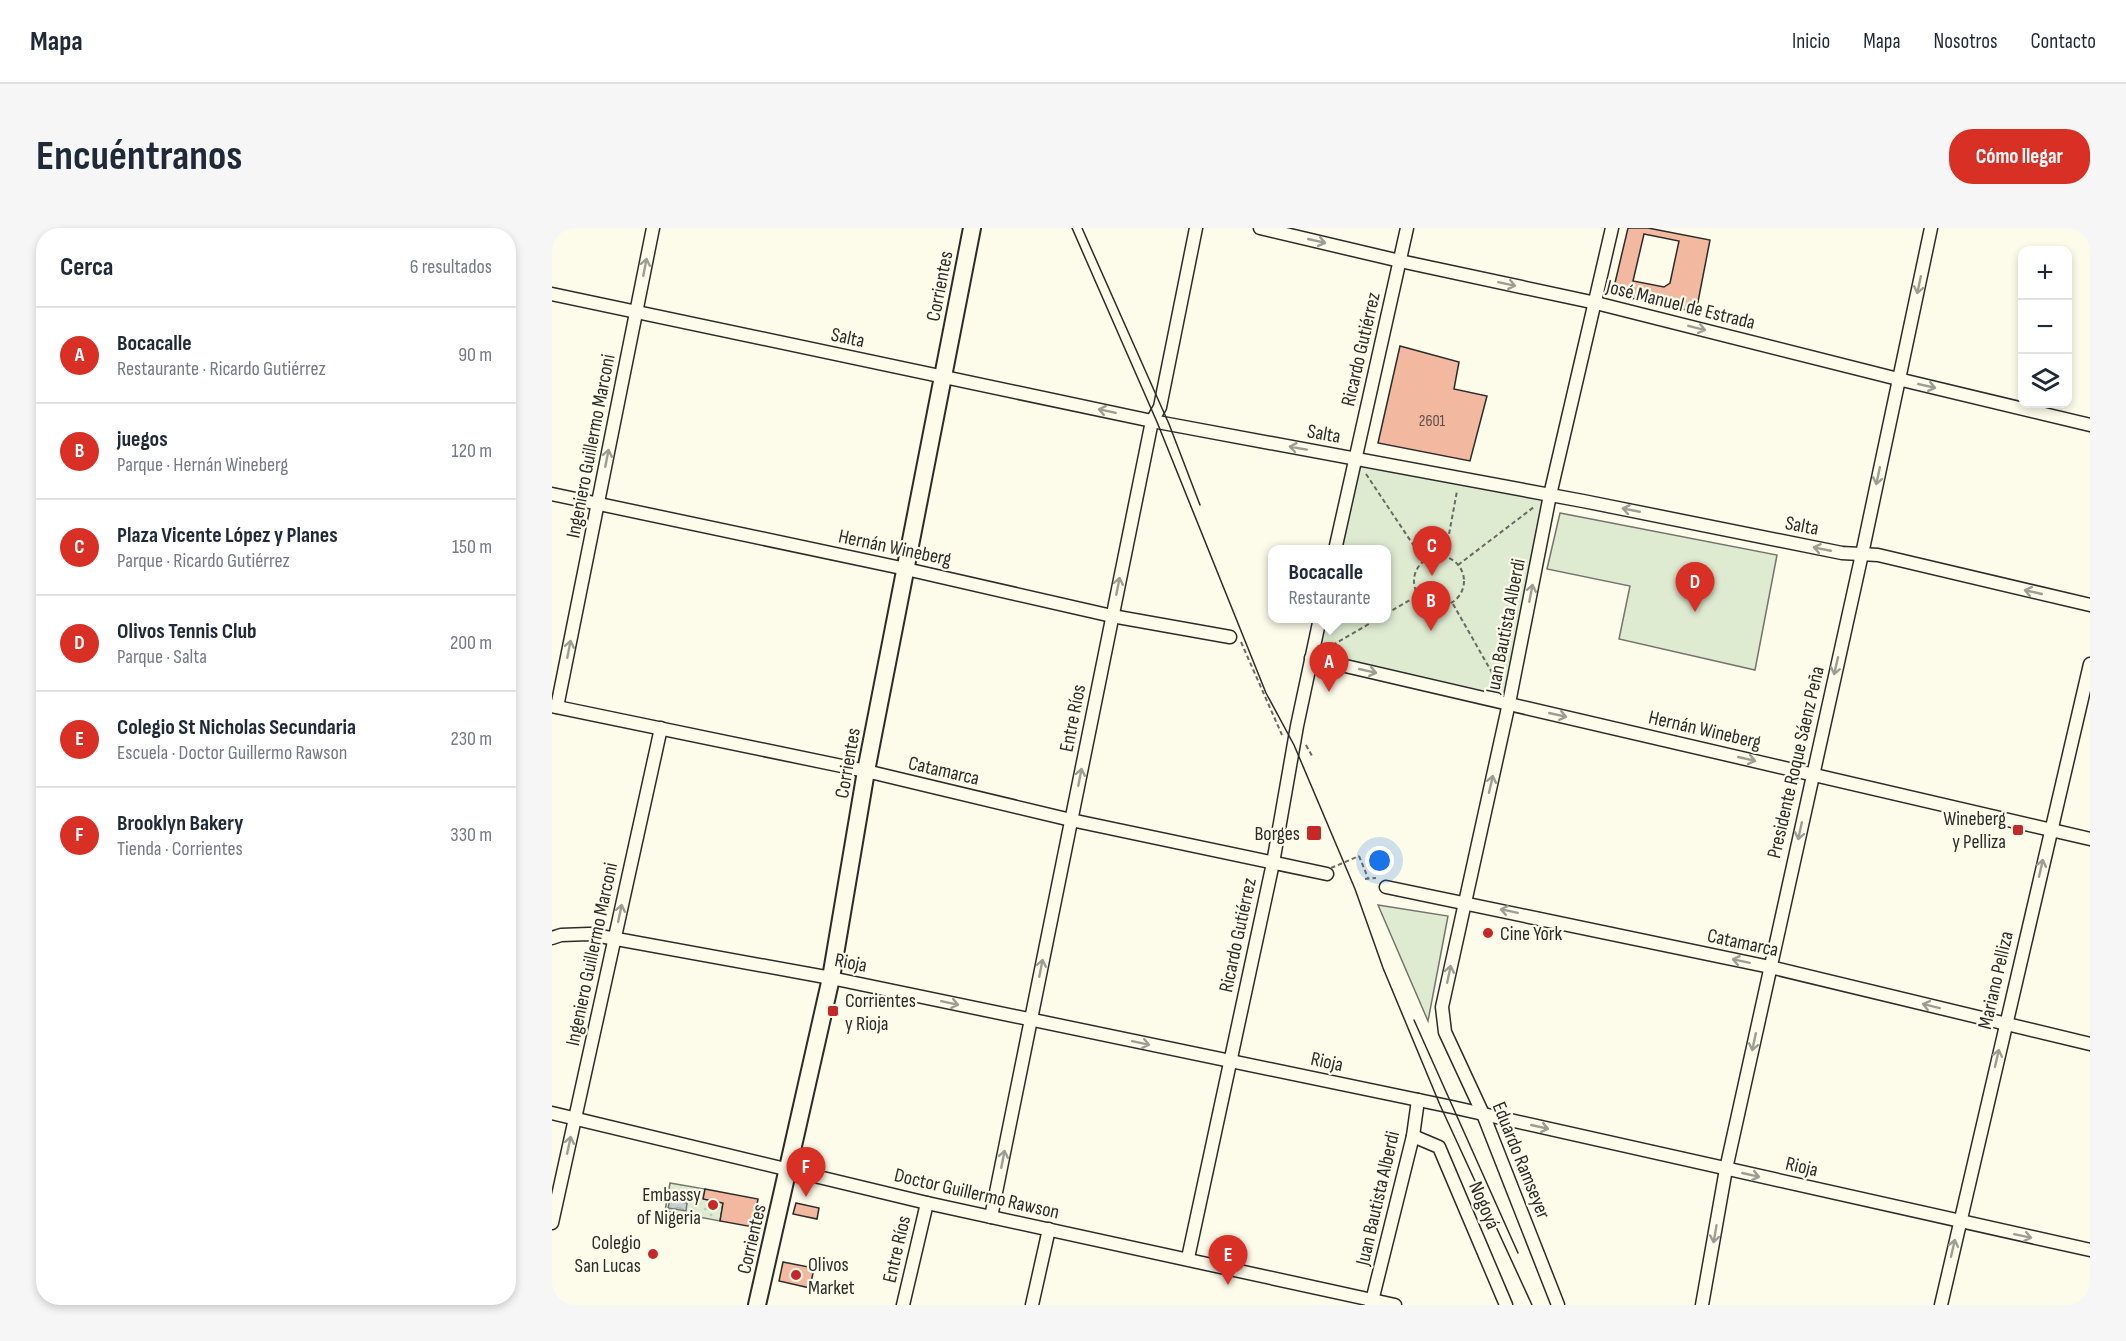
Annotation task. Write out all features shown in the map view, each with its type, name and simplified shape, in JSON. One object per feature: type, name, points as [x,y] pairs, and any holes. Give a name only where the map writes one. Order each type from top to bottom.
[{"type":"street","name":"Ingeniero Guillermo Marconi","points":[[555,706],[653,228]]},
{"type":"street","name":"Corrientes","points":[[758,1305],[831,978],[866,771],[972,228]]},
{"type":"street","name":"Entre Ríos","points":[[991,1217],[1152,421],[1160,407],[1196,228]]},
{"type":"street","name":"José Manuel de Estrada","points":[[1260,228],[1596,303],[2090,425]]},
{"type":"street","name":"Ricardo Gutiérrez","points":[[1336,545],[1407,228]]},
{"type":"street","name":"Juan Bautista Alberdi","points":[[1445,1032],[1442,1007],[1509,703],[1550,495],[1612,228]]},
{"type":"street","name":"Presidente Roque Sáenz Peña","points":[[1702,1305],[1726,1169],[1862,554],[1931,228]]},
{"type":"street","name":"Salta","points":[[552,294],[1152,421],[1550,495],[1842,553],[1878,555],[2090,605]]},
{"type":"street","name":"Hernán Wineberg","points":[[552,494],[906,569],[1112,616],[1230,637]]},
{"type":"street","name":"Ricardo Gutiérrez","points":[[1188,1258],[1273,863],[1319,623]]},
{"type":"street","name":"Hernán Wineberg","points":[[1311,658],[2090,839]]},
{"type":"street","name":"Mariano Pelliza","points":[[1941,1305],[2090,664]]},
{"type":"street","name":"Catamarca","points":[[555,706],[866,771],[1071,820],[1273,863],[1329,871]]},
{"type":"street","name":"Ingeniero Guillermo Marconi","points":[[552,1223],[661,728]]},
{"type":"street","name":"Catamarca","points":[[1386,887],[1770,967],[2090,1044]]},
{"type":"street","name":"Rioja","points":[[552,938],[561,935],[590,934],[831,978],[1483,1114],[2090,1250]]},
{"type":"street","name":"Eduardo Ramseyer","points":[[1445,1032],[1483,1114],[1558,1305]]},
{"type":"street","name":"Juan Bautista Alberdi","points":[[1372,1303],[1413,1136],[1418,1100]]},
{"type":"street","name":"Doctor Guillermo Rawson","points":[[552,1113],[927,1203],[1188,1258],[1372,1303],[1395,1305]]},
{"type":"street","name":"Nogoyá","points":[[1413,1136],[1439,1147],[1506,1305]]},
{"type":"street","name":"Entre Ríos","points":[[903,1305],[927,1203]]},
{"type":"street","points":[[1032,1305],[1049,1229]]},
{"type":"path","points":[[1356,459],[1424,561]]},
{"type":"path","points":[[1444,556],[1458,486]]},
{"type":"path","points":[[1458,565],[1550,495]]},
{"type":"path","points":[[1436,556],[1444,556],[1458,565],[1463,572],[1463,589],[1452,603],[1436,607],[1427,604],[1418,596],[1413,584],[1414,576],[1416,569],[1424,561],[1436,556]]},
{"type":"path","points":[[1391,611],[1418,596]]},
{"type":"path","points":[[1452,603],[1509,703]]},
{"type":"path","points":[[1332,655],[1320,652],[1369,623]]},
{"type":"path","points":[[1230,637],[1240,640],[1281,733],[1293,750]]},
{"type":"path","points":[[1329,871],[1359,856],[1368,878]]},
{"type":"green space","points":[[1356,459],[1550,495],[1509,703],[1311,658],[1318,623],[1391,623],[1391,545],[1336,545]]},
{"type":"green space","points":[[1560,513],[1777,555],[1755,670],[1619,639],[1630,586],[1547,569]]},
{"type":"green space","points":[[1378,905],[1448,916],[1428,1021]]},
{"type":"green space","points":[[670,1183],[705,1189],[704,1199],[723,1203],[720,1221],[665,1211]]},
{"type":"water","points":[[670,1200],[687,1203],[686,1211],[668,1208]]},
{"type":"building","points":[[1628,228],[1648,228],[1710,240],[1696,312],[1617,295],[1614,287]],"holes":[[[1644,234],[1679,241],[1670,283],[1664,287],[1633,281]]]},
{"type":"building","points":[[1400,346],[1459,362],[1454,389],[1487,396],[1470,461],[1378,443]]},
{"type":"building","points":[[705,1189],[758,1199],[753,1227],[720,1221],[723,1203],[703,1199]]},
{"type":"building","points":[[796,1203],[819,1208],[817,1219],[793,1214]]},
{"type":"building","name":"Olivos Market","points":[[783,1262],[814,1268],[810,1288],[779,1281]]},
{"type":"tram line","points":[[1072,228],[1157,422],[1266,693],[1294,745],[1355,889],[1383,968],[1440,1105],[1532,1305]]},
{"type":"tram line","points":[[1082,228],[1169,424],[1200,505]]},
{"type":"tram line","points":[[1414,1020],[1518,1253]]},
{"type":"place","name":"Plaza Vicente López y Planes","points":[[1432,576]]},
{"type":"place","name":"Olivos Tennis Club","points":[[1695,612]]},
{"type":"place","name":"juegos","points":[[1431,631]]},
{"type":"place","name":"Bocacalle","points":[[1329,692]]},
{"type":"place","name":"Wineberg y Pelliza","points":[[2018,830]]},
{"type":"place","name":"Borges","points":[[1314,833]]},
{"type":"place","name":"Cine York","points":[[1488,933]]},
{"type":"place","name":"Corrientes y Rioja","points":[[833,1011]]},
{"type":"place","name":"Brooklyn Bakery","points":[[806,1197]]},
{"type":"place","name":"Embassy of Nigeria","points":[[713,1205]]},
{"type":"place","name":"Colegio San Lucas","points":[[653,1254]]},
{"type":"place","name":"Olivos Market","points":[[796,1275]]},
{"type":"place","name":"Colegio St Nicholas Secundaria","points":[[1228,1285]]}]
